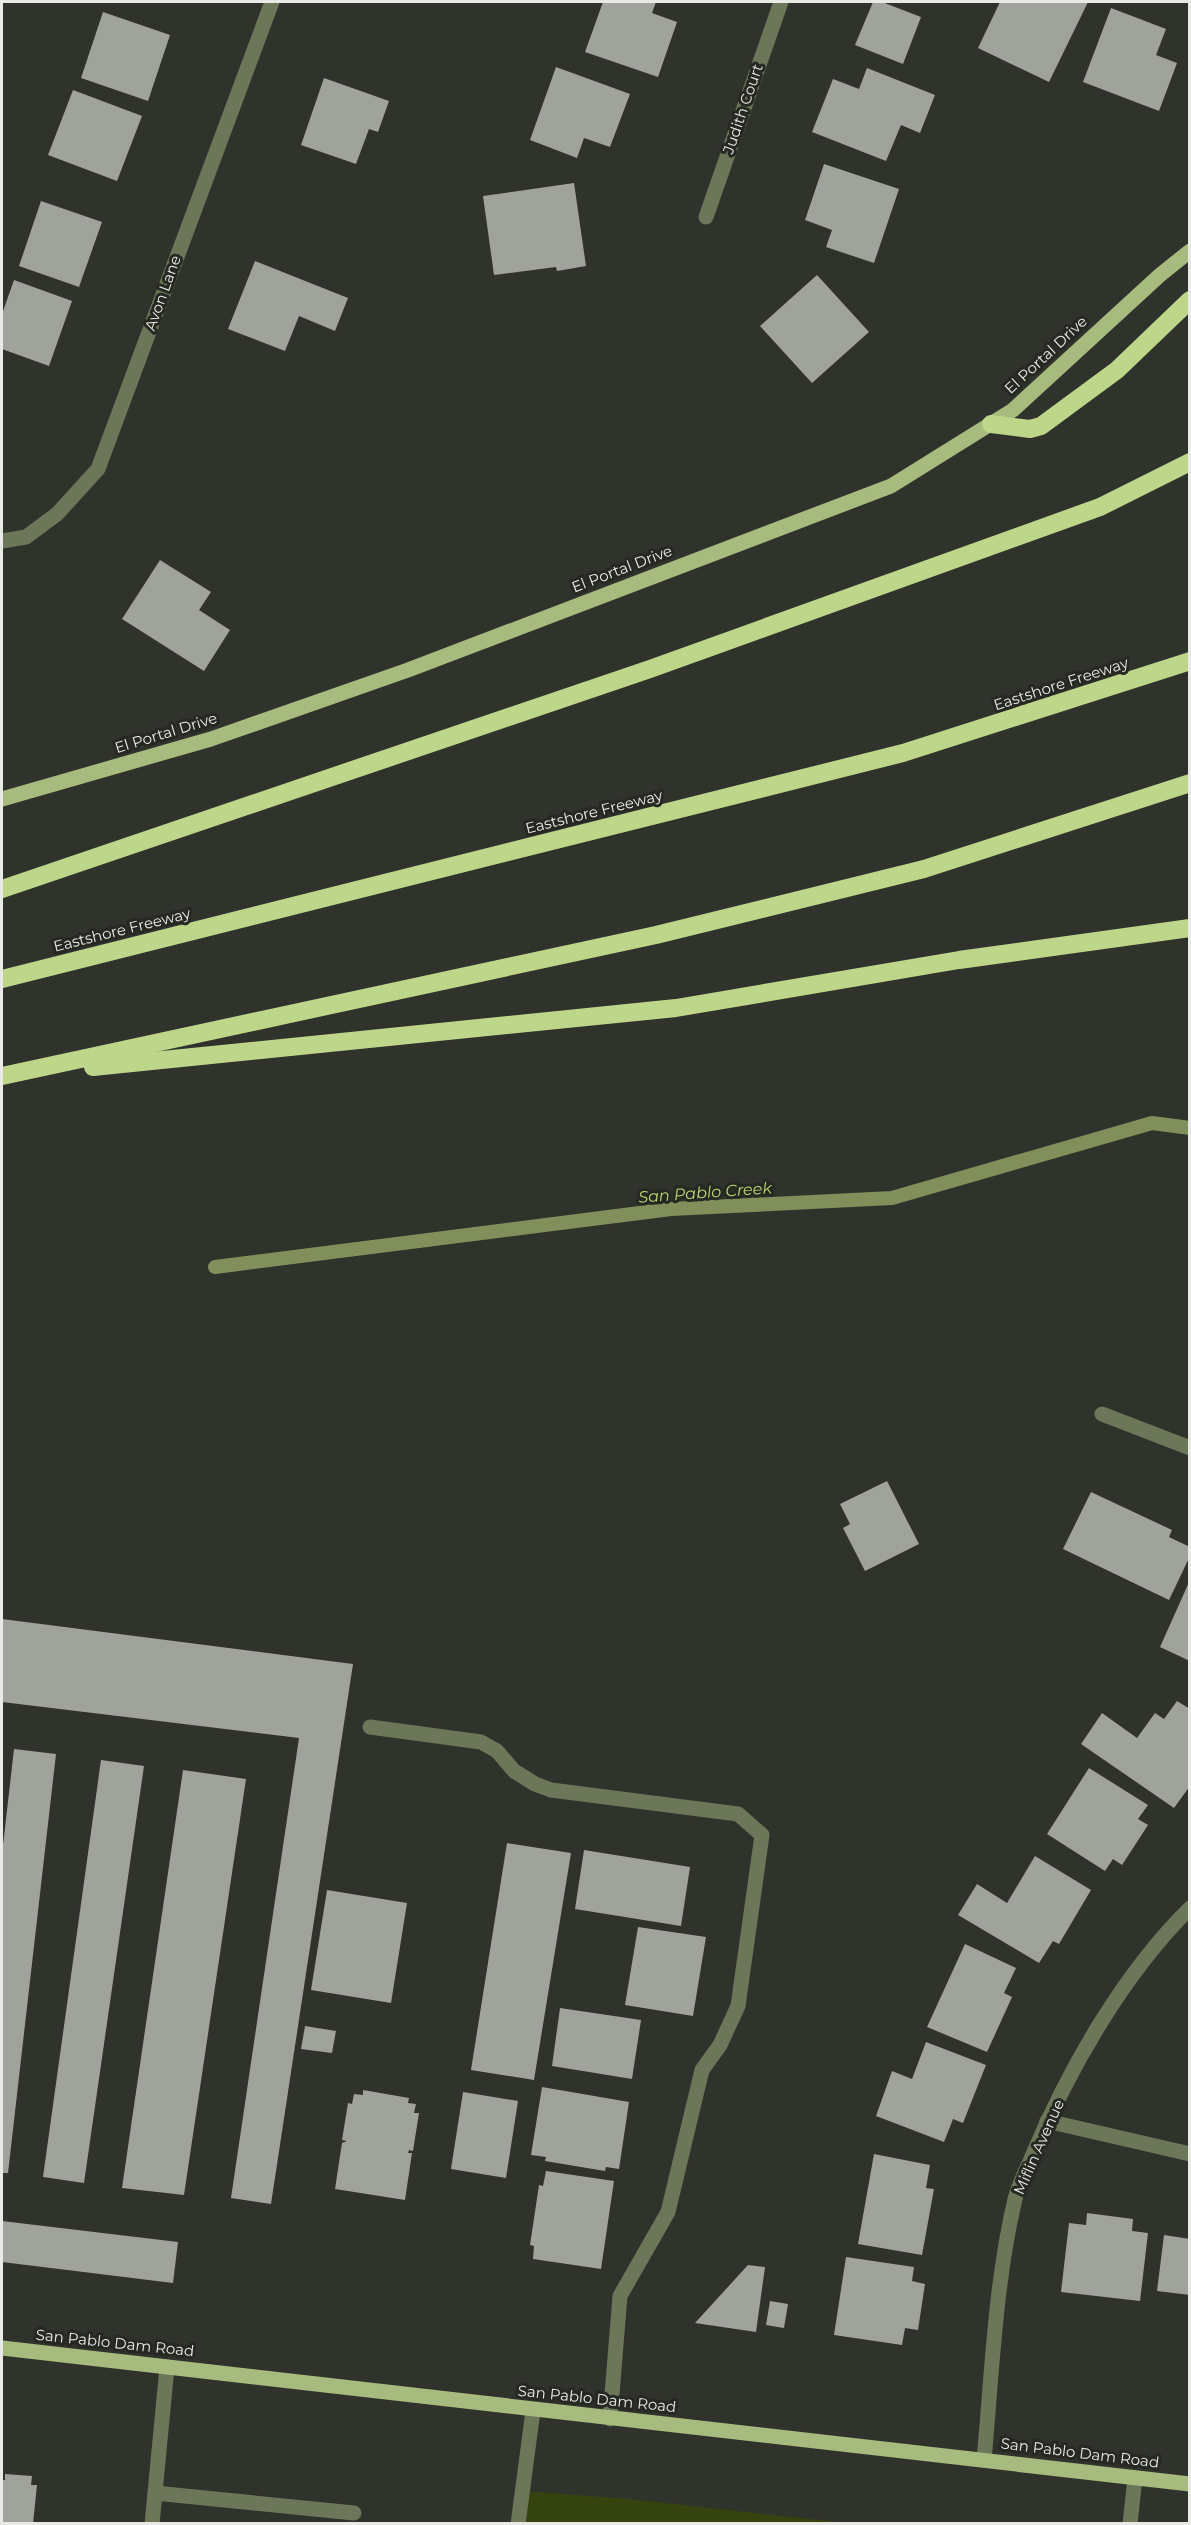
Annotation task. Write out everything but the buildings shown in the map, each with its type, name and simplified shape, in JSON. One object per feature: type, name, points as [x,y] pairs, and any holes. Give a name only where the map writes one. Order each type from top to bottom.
[{"type":"highway","points":[[991,424],[1030,429],[1041,426],[1118,370],[1190,300]]},
{"type":"highway","points":[[2,889],[650,669],[1055,524],[1100,507],[1190,462]]},
{"type":"highway","name":"Eastshore Freeway","points":[[2,979],[903,753],[1190,661]]},
{"type":"highway","points":[[2,1076],[703,924],[924,869],[1190,783]]},
{"type":"highway","points":[[2,1076],[676,1008],[959,960],[1190,928]]},
{"type":"main road","name":"El Portal Drive","points":[[2,800],[211,739],[430,662],[891,486],[1013,410],[1160,275],[1190,251]]},
{"type":"main road","name":"San Pablo Dam Road","points":[[2,2348],[533,2411],[1190,2484]]},
{"type":"street","name":"Avon Lane","points":[[2,541],[26,537],[57,514],[98,469],[272,2]]},
{"type":"street","name":"Judith Court","points":[[706,217],[781,2]]},
{"type":"street","points":[[1102,1414],[1190,1448]]},
{"type":"street","points":[[369,1726],[481,1742],[497,1751],[514,1771],[534,1784],[551,1790],[738,1814],[762,1835],[738,2006],[720,2044],[702,2070],[668,2212],[620,2296],[610,2419]]},
{"type":"street","name":"Miflin Avenue","points":[[984,2460],[1000,2282],[1016,2196],[1047,2121],[1105,2017],[1167,1930],[1190,1908]]},
{"type":"street","points":[[1047,2121],[1190,2154]]},
{"type":"street","points":[[152,2523],[168,2367]]},
{"type":"street","points":[[518,2523],[533,2411]]},
{"type":"street","points":[[1130,2523],[1135,2478]]},
{"type":"street","points":[[155,2493],[354,2513]]},
{"type":"green space","points":[[524,2491],[630,2499],[846,2523],[518,2524]]},
{"type":"waterway","name":"San Pablo Creek","points":[[215,1267],[671,1209],[892,1198],[1152,1123],[1190,1128]]}]
